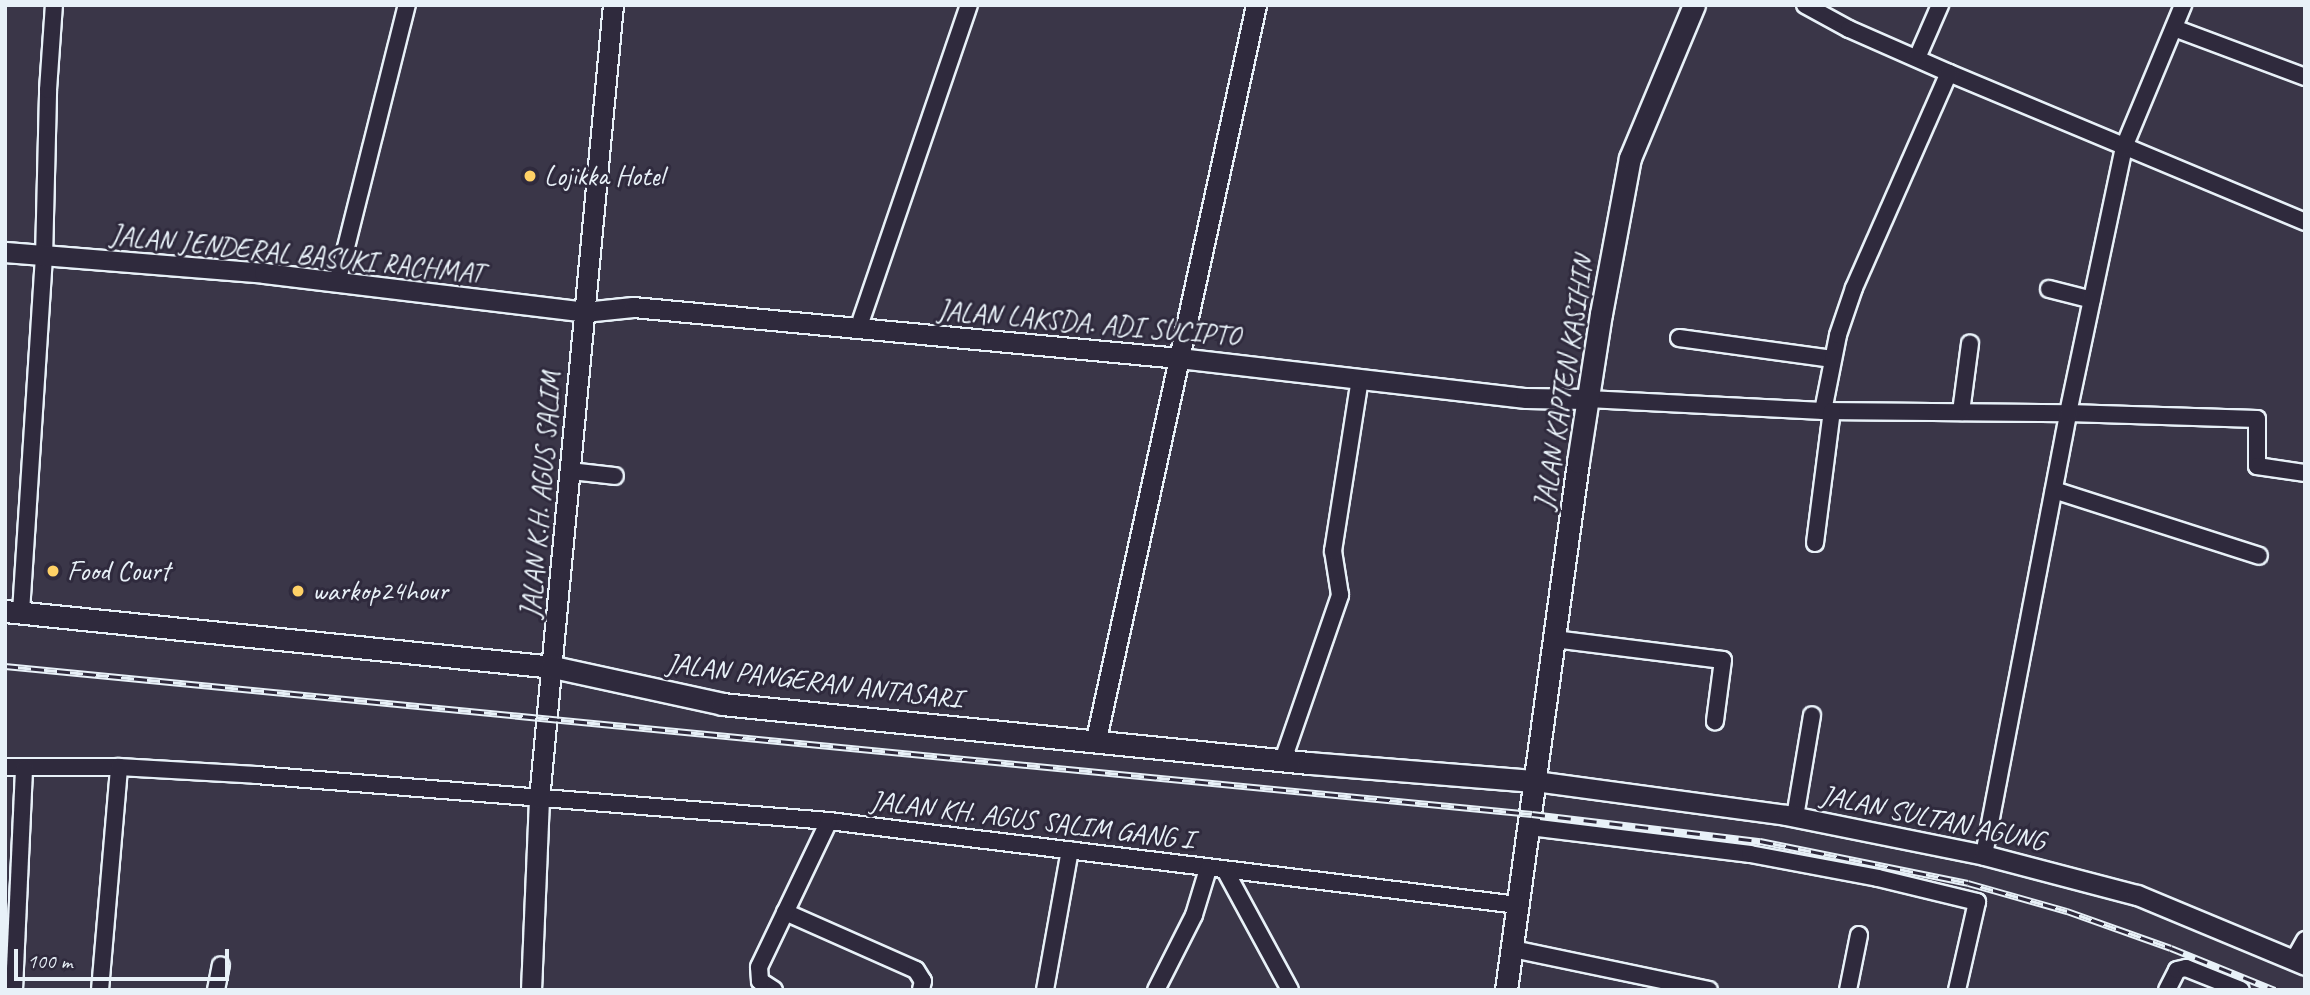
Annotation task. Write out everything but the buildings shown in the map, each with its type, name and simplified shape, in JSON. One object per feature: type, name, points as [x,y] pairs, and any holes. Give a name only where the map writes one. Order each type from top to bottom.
[{"type":"main road","name":"JALAN KAPTEN KASIHIN","points":[[1506,990],[1588,400],[1630,159],[1694,5]]},
{"type":"main road","name":"JALAN PANGERAN ANTASARI","points":[[13,612],[553,667],[722,704],[1096,739],[1283,760],[1535,781]]},
{"type":"street","points":[[337,283],[407,5]]},
{"type":"street","name":"JALAN K.H. AGUS SALIM","points":[[531,990],[539,799],[613,5]]},
{"type":"street","points":[[858,330],[969,5]]},
{"type":"street","points":[[1096,739],[1256,5]]},
{"type":"street","points":[[1805,5],[1849,29],[2305,222]]},
{"type":"street","points":[[1917,58],[1940,5]]},
{"type":"street","points":[[1984,855],[2068,412],[2124,147],[2183,5]]},
{"type":"street","points":[[13,612],[44,258],[51,6]]},
{"type":"street","points":[[2174,28],[2305,77]]},
{"type":"street","points":[[1815,543],[1833,359],[1838,335],[1872,242],[1949,72]]},
{"type":"street","name":"JALAN JENDERAL BASUKI RACHMAT","points":[[5,252],[44,258],[264,273],[584,312]]},
{"type":"street","points":[[2049,289],[2092,300]]},
{"type":"street","name":"JALAN LAKSDA. ADI SUCIPTO","points":[[584,312],[633,307],[1179,358],[1526,398],[1588,400]]},
{"type":"street","points":[[1679,338],[1833,359]]},
{"type":"street","points":[[1961,412],[1970,344]]},
{"type":"street","points":[[1283,760],[1340,595],[1333,551],[1360,379]]},
{"type":"street","points":[[1588,400],[1828,411],[2068,412],[2257,419],[2257,466],[2305,473]]},
{"type":"street","points":[[571,471],[615,476]]},
{"type":"street","points":[[2054,489],[2259,556]]},
{"type":"street","points":[[1554,639],[1723,660],[1715,721]]},
{"type":"street","points":[[1795,817],[1811,715]]},
{"type":"street","name":"JALAN KH. AGUS SALIM GANG I","points":[[5,767],[118,767],[829,821],[1226,872],[1518,905]]},
{"type":"street","points":[[100,990],[118,767]]},
{"type":"street","points":[[14,990],[24,768]]},
{"type":"street","name":"JALAN SULTAN AGUNG","points":[[1535,781],[1795,817],[1984,855],[2137,895],[2299,962]]},
{"type":"street","points":[[774,990],[760,981],[758,974],[829,821]]},
{"type":"street","points":[[1530,827],[1750,854],[1878,878],[1977,902],[1957,990]]},
{"type":"street","points":[[1045,990],[1070,850]]},
{"type":"street","points":[[1156,990],[1194,915],[1208,869]]},
{"type":"street","points":[[1226,872],[1290,990]]},
{"type":"street","points":[[785,912],[916,970],[923,981],[921,990]]},
{"type":"street","points":[[1848,990],[1859,936]]},
{"type":"street","points":[[2299,962],[2305,940]]},
{"type":"street","points":[[1513,949],[1709,990]]},
{"type":"street","points":[[216,990],[221,965]]},
{"type":"street","points":[[2167,990],[2177,970],[2186,968],[2241,990]]},
{"type":"railway","points":[[5,666],[1532,814],[1760,841],[1968,883],[2067,911],[2171,948],[2275,990]]},
{"type":"place","name":"Lojikka Hotel","points":[[530,176]]},
{"type":"place","name":"Food Court","points":[[53,571]]},
{"type":"place","name":"warkop24hour","points":[[298,591]]}]
